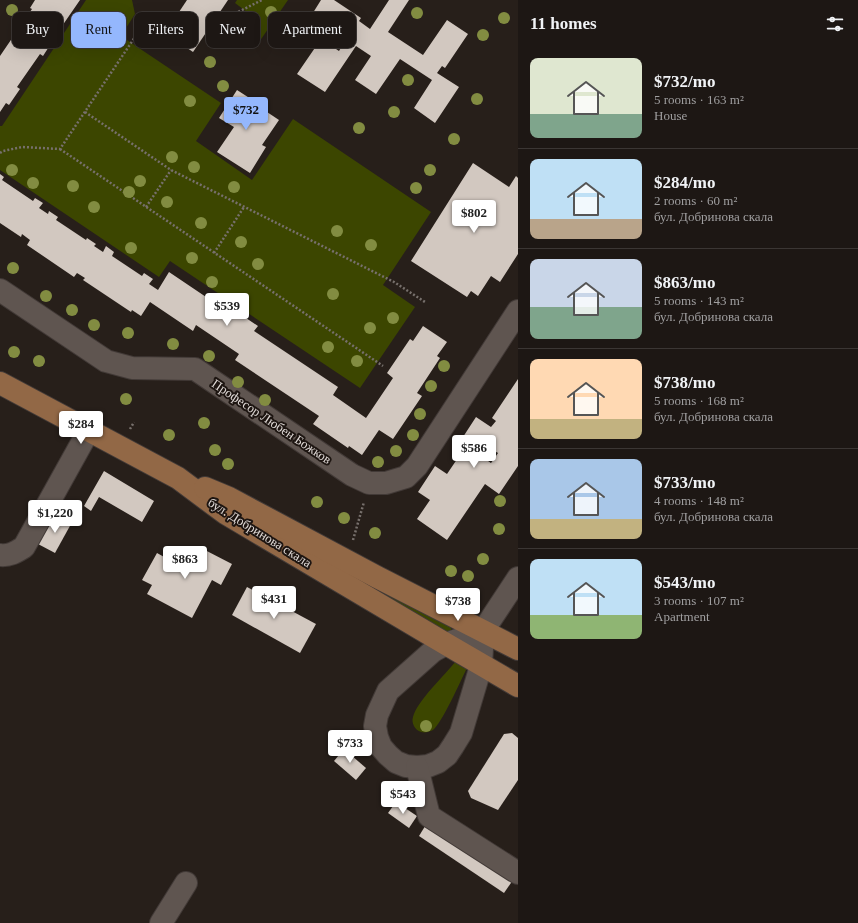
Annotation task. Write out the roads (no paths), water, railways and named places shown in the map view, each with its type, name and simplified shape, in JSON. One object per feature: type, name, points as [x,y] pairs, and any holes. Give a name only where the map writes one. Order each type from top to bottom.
[{"type":"main road","name":"бул. Добринова скала","points":[[0,383],[178,478],[225,513],[518,686]]},
{"type":"main road","points":[[178,478],[229,498],[518,649]]},
{"type":"street","name":"Професор Любен Божков","points":[[0,290],[106,360],[132,368],[195,369],[352,475],[369,483],[386,483],[406,477],[417,466],[518,311]]},
{"type":"street","points":[[0,555],[16,553],[24,547],[89,430]]},
{"type":"street","points":[[483,631],[432,650],[388,691],[376,715],[375,726],[381,747],[396,762],[417,768],[428,766],[438,762],[447,755],[454,746],[461,733],[481,664],[483,631],[518,578]]},
{"type":"street","points":[[417,768],[429,816],[518,873]]},
{"type":"street","points":[[161,923],[186,883]]}]
